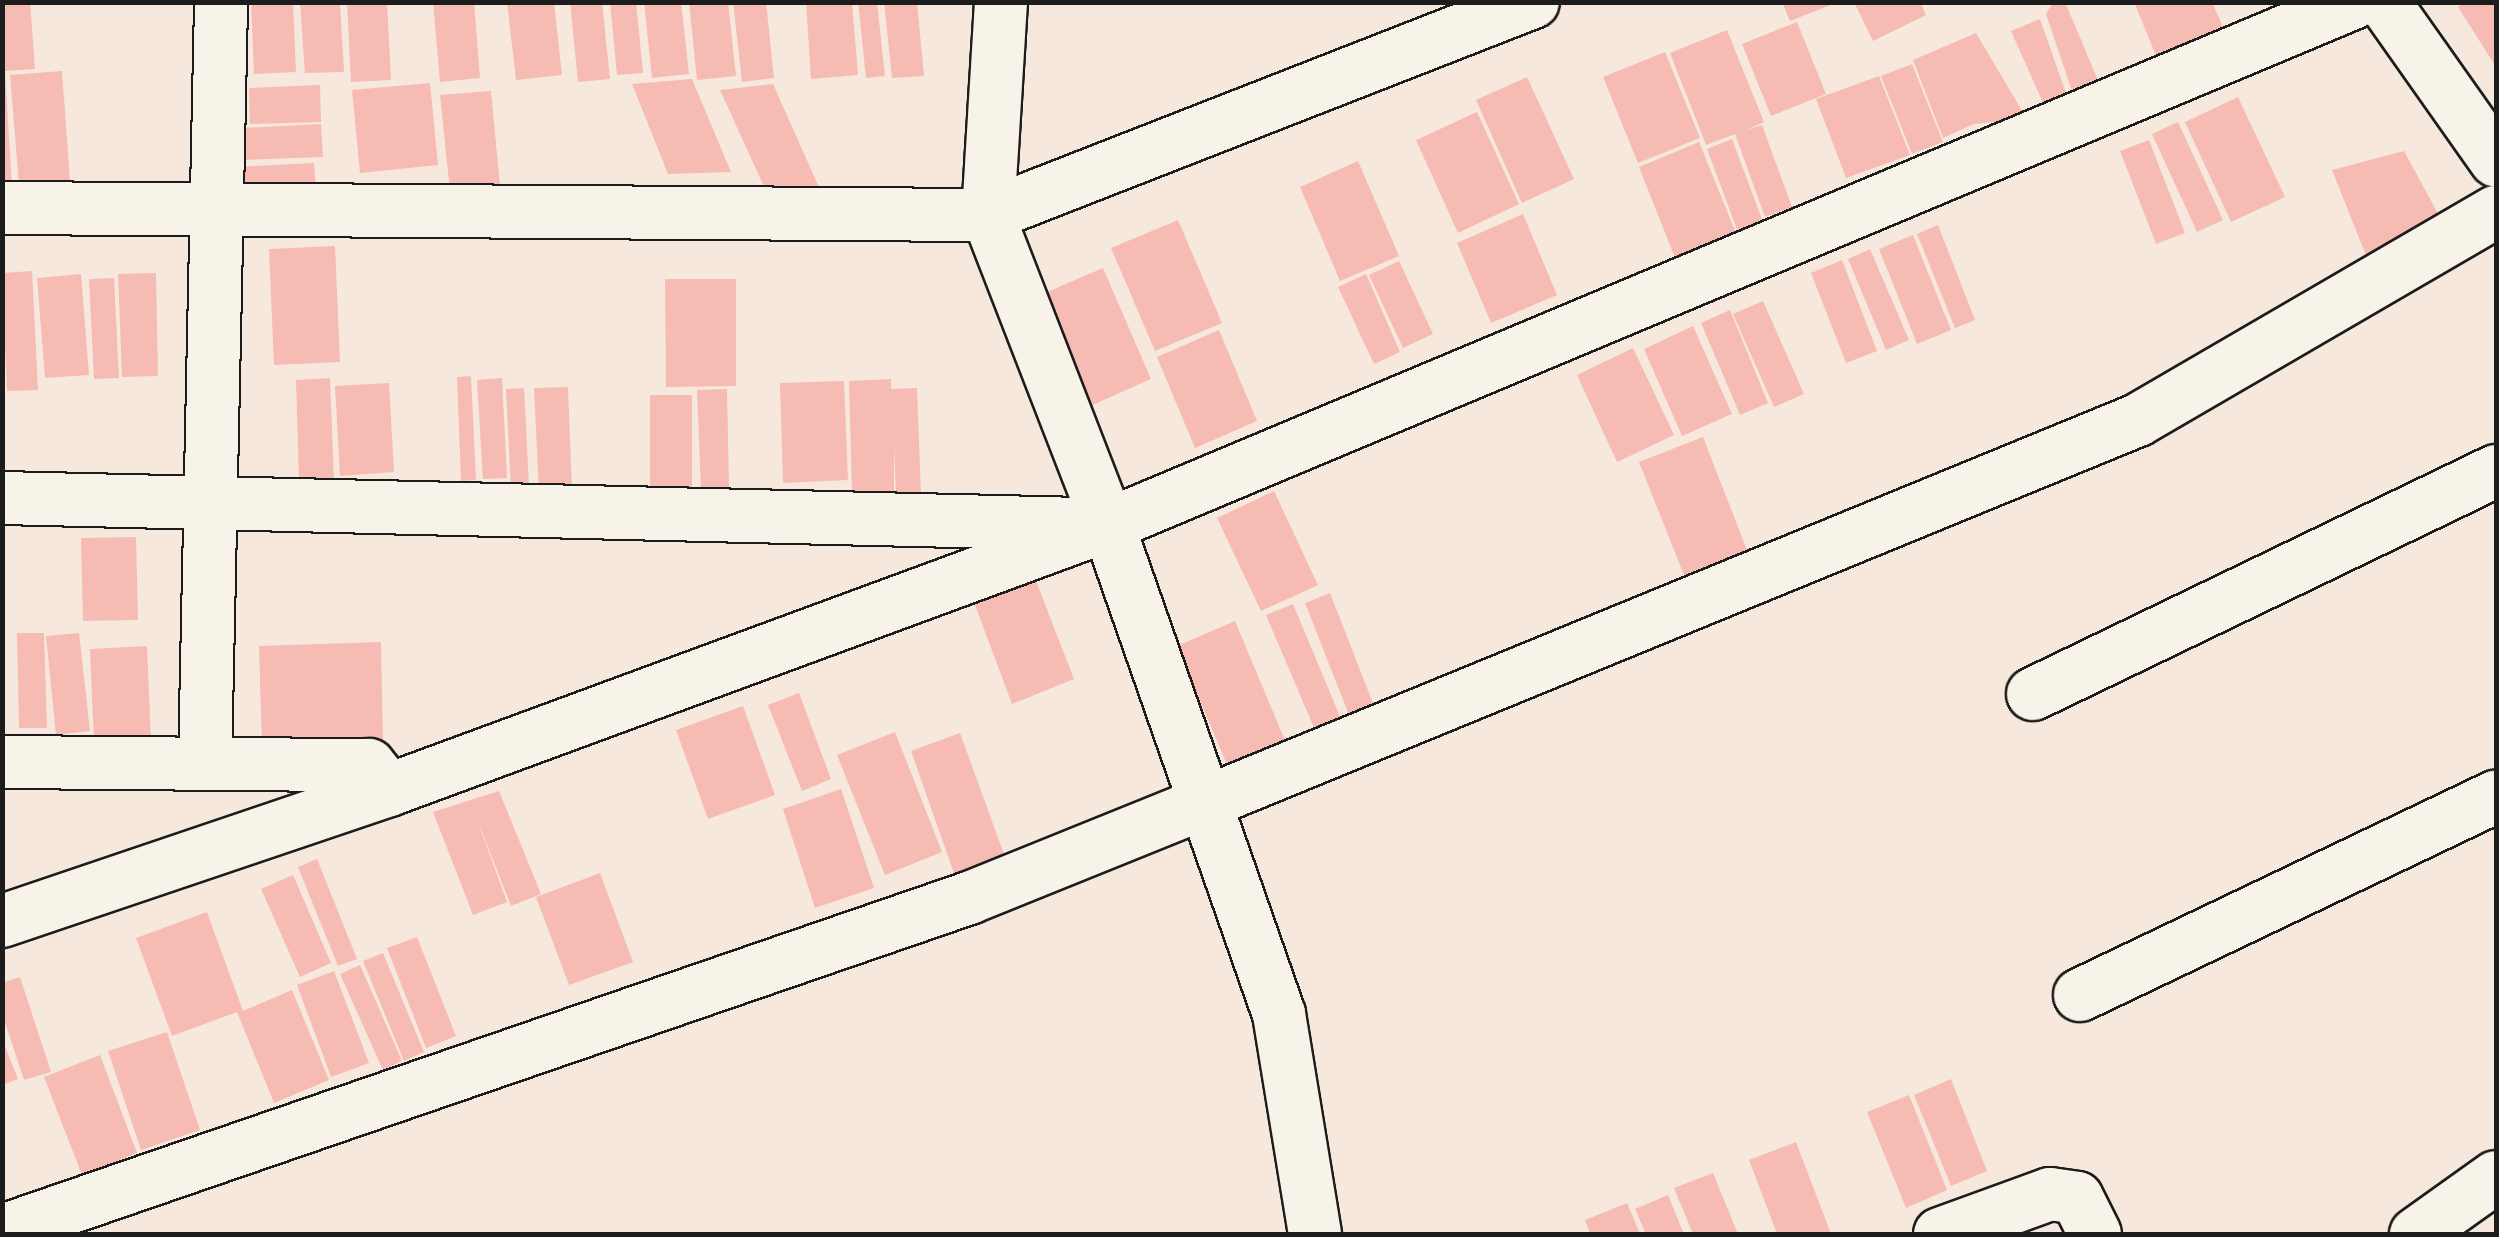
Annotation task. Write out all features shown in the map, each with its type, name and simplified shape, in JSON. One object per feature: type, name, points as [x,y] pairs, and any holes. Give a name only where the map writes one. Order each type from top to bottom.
[{"type":"street","points":[[205,762],[214,500],[212,214],[221,2]]},
{"type":"street","points":[[1001,2],[988,215],[1108,525],[1279,1014],[1315,1234]]},
{"type":"street","points":[[2,208],[212,214],[988,215],[1533,2]]},
{"type":"street","points":[[2,921],[389,790],[1108,525],[2355,2]]},
{"type":"street","points":[[2384,2],[2496,160]]},
{"type":"street","points":[[2,1231],[969,898],[1207,802],[2138,420],[2496,212]]},
{"type":"street","points":[[2034,694],[2496,471]]},
{"type":"street","points":[[2,498],[214,500],[1108,525]]},
{"type":"street","points":[[2,762],[369,765],[389,790]]},
{"type":"street","points":[[2080,995],[2496,796]]},
{"type":"street","points":[[2416,1234],[2496,1177]]},
{"type":"street","points":[[1940,1234],[2050,1194],[2076,1198],[2094,1234]]},
{"type":"building","points":[[2,2],[30,2],[35,69],[5,71]]},
{"type":"building","points":[[251,2],[293,2],[296,72],[254,74]]},
{"type":"building","points":[[300,2],[340,2],[344,72],[305,73]]},
{"type":"building","points":[[347,2],[387,2],[391,80],[351,82]]},
{"type":"building","points":[[433,2],[474,2],[480,78],[440,82]]},
{"type":"building","points":[[507,2],[554,2],[562,75],[516,80]]},
{"type":"building","points":[[570,2],[602,2],[610,79],[578,82]]},
{"type":"building","points":[[610,2],[636,2],[643,73],[617,75]]},
{"type":"building","points":[[644,2],[681,2],[689,74],[652,78]]},
{"type":"building","points":[[689,2],[728,2],[736,76],[697,80]]},
{"type":"building","points":[[733,2],[766,2],[774,78],[742,82]]},
{"type":"building","points":[[806,2],[852,2],[858,75],[811,79]]},
{"type":"building","points":[[858,2],[877,2],[885,76],[866,78]]},
{"type":"building","points":[[884,2],[917,2],[924,76],[892,78]]},
{"type":"building","points":[[1782,2],[1836,2],[1836,3],[1790,21]]},
{"type":"building","points":[[1854,2],[1920,2],[1926,15],[1873,41]]},
{"type":"building","points":[[2053,2],[2065,2],[2100,85],[2074,97],[2046,14]]},
{"type":"building","points":[[2134,2],[2212,2],[2226,34],[2159,63]]},
{"type":"building","points":[[2465,2],[2496,2],[2496,67],[2458,7]]},
{"type":"building","points":[[2040,19],[2069,102],[2053,125],[2011,31]]},
{"type":"building","points":[[1797,22],[1826,94],[1771,116],[1742,44]]},
{"type":"building","points":[[1727,30],[1764,122],[1746,130],[1762,125],[1792,207],[1765,217],[1735,134],[1706,145],[1670,53]]},
{"type":"building","points":[[1976,33],[2027,119],[1974,124],[1943,138],[1913,60]]},
{"type":"building","points":[[1665,52],[1700,138],[1638,163],[1603,77]]},
{"type":"building","points":[[1912,64],[1943,142],[1912,154],[1881,76]]},
{"type":"building","points":[[62,71],[70,181],[19,184],[10,75]]},
{"type":"building","points":[[5,72],[12,186],[2,187],[2,73]]},
{"type":"building","points":[[1879,76],[1910,155],[1846,178],[1816,99]]},
{"type":"building","points":[[1527,77],[1574,179],[1522,203],[1476,100]]},
{"type":"building","points":[[692,79],[731,172],[668,174],[632,84]]},
{"type":"building","points":[[430,83],[438,165],[360,173],[352,90]]},
{"type":"building","points":[[773,84],[822,194],[770,200],[720,90]]},
{"type":"building","points":[[320,85],[321,122],[250,124],[249,88]]},
{"type":"building","points":[[491,91],[500,186],[450,191],[440,95]]},
{"type":"building","points":[[2238,97],[2285,197],[2231,222],[2185,122]]},
{"type":"building","points":[[1477,112],[1519,204],[1458,233],[1416,140]]},
{"type":"building","points":[[2178,122],[2223,220],[2197,232],[2152,134]]},
{"type":"building","points":[[321,124],[323,157],[244,160],[243,128]]},
{"type":"building","points":[[1732,139],[1763,222],[1738,232],[1707,149]]},
{"type":"building","points":[[2149,140],[2185,233],[2156,244],[2120,151]]},
{"type":"building","points":[[1699,142],[1736,233],[1675,258],[1639,167]]},
{"type":"building","points":[[2404,151],[2449,234],[2371,268],[2332,170]]},
{"type":"building","points":[[1358,161],[1399,256],[1340,281],[1300,187]]},
{"type":"building","points":[[314,163],[316,192],[236,197],[234,167]]},
{"type":"building","points":[[1523,214],[1557,295],[1491,323],[1457,243]]},
{"type":"building","points":[[1178,220],[1222,323],[1155,351],[1111,248]]},
{"type":"building","points":[[1938,225],[1975,320],[1955,328],[1917,234]]},
{"type":"building","points":[[1913,235],[1951,330],[1917,344],[1879,249]]},
{"type":"building","points":[[335,246],[340,362],[274,365],[269,249]]},
{"type":"building","points":[[1870,249],[1909,340],[1886,350],[1848,259]]},
{"type":"building","points":[[1842,260],[1877,351],[1846,363],[1811,273]]},
{"type":"building","points":[[1399,261],[1433,334],[1403,348],[1369,275]]},
{"type":"building","points":[[1103,268],[1151,379],[1088,407],[1040,295]]},
{"type":"building","points":[[32,271],[38,390],[7,391],[2,273]]},
{"type":"building","points":[[156,273],[158,376],[122,377],[118,274]]},
{"type":"building","points":[[81,274],[89,375],[45,378],[37,278]]},
{"type":"building","points":[[1366,274],[1400,352],[1374,364],[1338,287]]},
{"type":"building","points":[[114,278],[119,378],[94,379],[89,279]]},
{"type":"building","points":[[665,279],[736,279],[736,386],[666,387]]},
{"type":"building","points":[[1763,301],[1804,394],[1774,407],[1733,314]]},
{"type":"building","points":[[1730,310],[1768,403],[1740,415],[1701,323]]},
{"type":"building","points":[[1693,326],[1732,414],[1682,436],[1644,349]]},
{"type":"building","points":[[1219,330],[1257,421],[1195,448],[1157,357]]},
{"type":"building","points":[[1633,348],[1674,435],[1617,462],[1577,375]]},
{"type":"building","points":[[471,376],[476,480],[461,481],[457,377]]},
{"type":"building","points":[[330,378],[334,481],[299,482],[296,380]]},
{"type":"building","points":[[502,378],[507,478],[483,479],[477,380]]},
{"type":"building","points":[[891,379],[891,389],[917,388],[921,495],[896,496],[894,443],[894,493],[852,494],[849,381]]},
{"type":"building","points":[[844,381],[848,480],[783,483],[780,383]]},
{"type":"building","points":[[389,383],[394,472],[340,476],[335,386]]},
{"type":"building","points":[[568,387],[572,490],[539,492],[534,388]]},
{"type":"building","points":[[524,388],[529,487],[511,488],[506,389]]},
{"type":"building","points":[[727,389],[729,489],[701,490],[697,390]]},
{"type":"building","points":[[650,395],[692,395],[692,487],[650,487]]},
{"type":"building","points":[[1703,437],[1747,550],[1684,575],[1639,462]]},
{"type":"building","points":[[1274,491],[1318,585],[1261,611],[1217,518]]},
{"type":"building","points":[[136,537],[138,620],[83,621],[81,538]]},
{"type":"building","points":[[1036,581],[1074,679],[1012,704],[975,605]]},
{"type":"building","points":[[1330,593],[1376,711],[1351,720],[1305,603]]},
{"type":"building","points":[[1293,604],[1341,719],[1315,730],[1266,615]]},
{"type":"building","points":[[1235,621],[1286,743],[1228,767],[1177,646]]},
{"type":"building","points":[[17,633],[44,633],[47,728],[19,728]]},
{"type":"building","points":[[79,633],[90,731],[56,735],[46,636]]},
{"type":"building","points":[[381,642],[383,743],[262,746],[259,646]]},
{"type":"building","points":[[147,646],[151,741],[94,744],[90,649]]},
{"type":"building","points":[[799,693],[831,779],[802,791],[768,705]]},
{"type":"building","points":[[743,706],[775,795],[708,819],[676,730]]},
{"type":"building","points":[[895,732],[942,852],[885,875],[837,755]]},
{"type":"building","points":[[960,733],[1005,857],[955,876],[911,751]]},
{"type":"building","points":[[841,789],[874,888],[815,908],[783,809]]},
{"type":"building","points":[[499,791],[541,894],[511,906],[475,814],[507,902],[473,915],[433,812]]},
{"type":"building","points":[[317,859],[357,959],[338,966],[298,867]]},
{"type":"building","points":[[600,873],[633,962],[569,985],[536,897]]},
{"type":"building","points":[[293,875],[331,963],[300,977],[261,889]]},
{"type":"building","points":[[207,912],[243,1011],[292,990],[329,1080],[274,1103],[237,1012],[172,1036],[136,938]]},
{"type":"building","points":[[417,937],[456,1036],[426,1048],[387,948]]},
{"type":"building","points":[[383,953],[424,1052],[404,1061],[363,961]]},
{"type":"building","points":[[360,965],[402,1061],[383,1070],[340,974]]},
{"type":"building","points":[[334,971],[369,1063],[331,1077],[297,985]]},
{"type":"building","points":[[20,977],[51,1072],[24,1080],[2,1013],[2,983]]},
{"type":"building","points":[[167,1032],[200,1130],[141,1150],[108,1051]]},
{"type":"building","points":[[2,1039],[18,1079],[2,1085]]},
{"type":"building","points":[[100,1055],[137,1153],[82,1175],[44,1077]]},
{"type":"building","points":[[1951,1079],[1987,1171],[1951,1186],[1914,1095]]},
{"type":"building","points":[[1909,1095],[1947,1190],[1906,1208],[1867,1112]]},
{"type":"building","points":[[1796,1142],[1831,1234],[1777,1234],[1749,1160]]},
{"type":"building","points":[[1713,1173],[1738,1234],[1693,1234],[1674,1188]]},
{"type":"building","points":[[1668,1195],[1684,1234],[1646,1234],[1635,1209]]},
{"type":"building","points":[[1627,1203],[1640,1234],[1590,1234],[1585,1220]]}]
